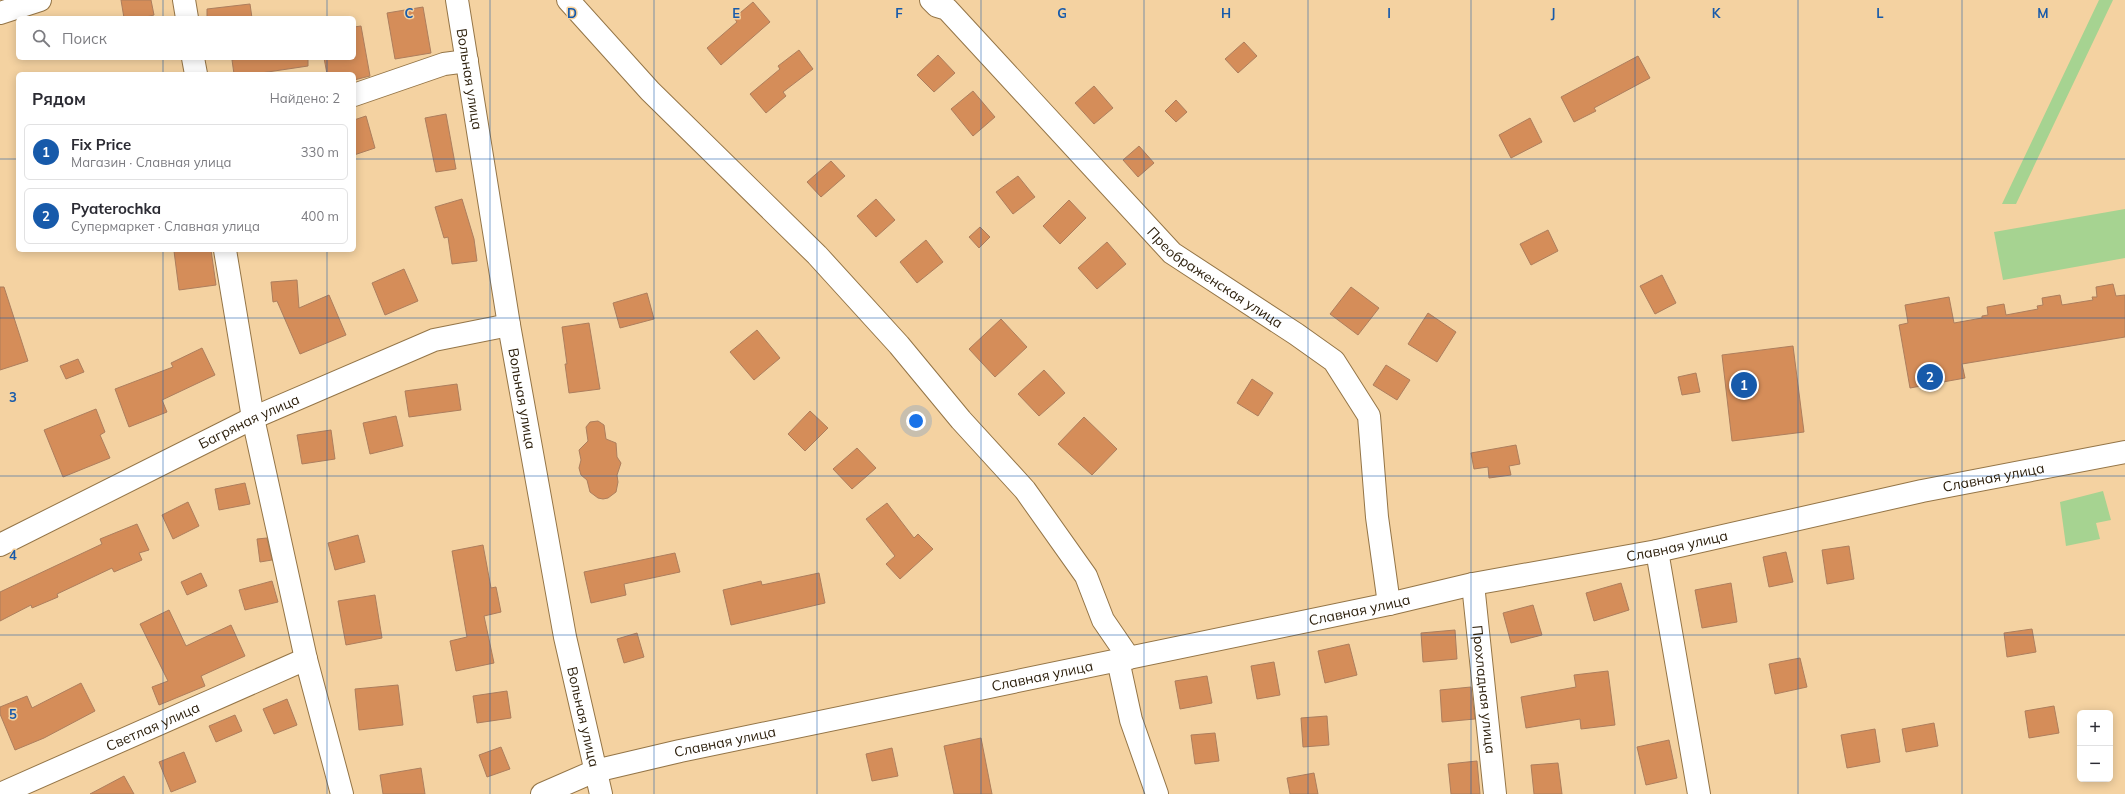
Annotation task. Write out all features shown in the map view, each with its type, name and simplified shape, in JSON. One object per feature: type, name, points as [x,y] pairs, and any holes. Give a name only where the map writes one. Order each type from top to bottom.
[{"type":"street","points":[[0,13],[40,0]]},
{"type":"street","points":[[184,0],[187,16]]},
{"type":"street","name":"Вольная улица","points":[[457,0],[509,324],[565,637],[601,794]]},
{"type":"street","points":[[568,0],[650,90],[817,255],[899,345],[961,420],[1025,490],[1086,576],[1103,620],[1123,659],[1131,720],[1156,794]]},
{"type":"street","name":"Преображенская улица","points":[[931,0],[937,6],[947,10],[1172,253],[1296,334],[1334,361],[1369,416],[1377,517],[1389,604]]},
{"type":"street","points":[[193,60],[196,72]]},
{"type":"street","points":[[356,93],[444,64],[467,62]]},
{"type":"street","points":[[225,252],[253,418],[306,659],[342,794]]},
{"type":"street","name":"Багряная улица","points":[[0,545],[253,418],[434,340],[509,324]]},
{"type":"street","name":"Славная улица","points":[[542,794],[595,771],[680,750],[1389,604],[1473,584],[1657,551],[1922,491],[2125,452]]},
{"type":"street","points":[[1657,551],[1699,794]]},
{"type":"street","name":"Прохладная улица","points":[[1473,584],[1495,794]]},
{"type":"street","name":"Светлая улица","points":[[0,794],[306,659]]},
{"type":"green space","points":[[2099,0],[2113,0],[2016,204],[2002,204]]},
{"type":"green space","points":[[2125,209],[2125,258],[2003,280],[1994,232]]},
{"type":"green space","points":[[2103,491],[2111,520],[2096,523],[2100,539],[2066,546],[2060,502]]},
{"type":"building","points":[[121,0],[151,0],[154,15],[124,16]]},
{"type":"building","points":[[753,2],[770,22],[721,65],[707,48],[737,22],[734,18]]},
{"type":"building","points":[[250,4],[252,16],[207,16],[207,9]]},
{"type":"building","points":[[423,7],[431,53],[395,59],[387,13]]},
{"type":"building","points":[[361,26],[370,76],[356,80],[356,72],[327,72],[324,60],[356,60],[356,27]]},
{"type":"building","points":[[1244,42],[1257,56],[1238,73],[1225,59]]},
{"type":"building","points":[[799,50],[813,69],[783,92],[786,96],[766,113],[750,94],[780,69],[778,66]]},
{"type":"building","points":[[938,55],[955,73],[934,92],[917,75]]},
{"type":"building","points":[[1638,56],[1650,78],[1594,108],[1596,111],[1574,122],[1561,97]]},
{"type":"building","points":[[232,60],[308,60],[308,66],[268,72],[234,72]]},
{"type":"building","points":[[1094,86],[1113,108],[1094,124],[1075,103]]},
{"type":"building","points":[[973,91],[995,117],[973,136],[951,109]]},
{"type":"building","points":[[1176,100],[1187,112],[1176,122],[1165,111]]},
{"type":"building","points":[[446,114],[456,169],[436,172],[425,118]]},
{"type":"building","points":[[366,116],[375,148],[356,154],[356,119]]},
{"type":"building","points":[[1530,118],[1542,142],[1511,158],[1499,135]]},
{"type":"building","points":[[1139,146],[1154,163],[1138,177],[1123,160]]},
{"type":"building","points":[[831,161],[845,176],[821,197],[807,182]]},
{"type":"building","points":[[1018,176],[1035,197],[1013,214],[996,192]]},
{"type":"building","points":[[462,199],[474,239],[477,261],[452,264],[448,237],[444,238],[435,207]]},
{"type":"building","points":[[876,199],[895,220],[876,237],[857,216]]},
{"type":"building","points":[[1069,200],[1086,218],[1060,244],[1043,226]]},
{"type":"building","points":[[980,227],[990,237],[979,248],[969,237]]},
{"type":"building","points":[[1548,230],[1558,251],[1531,265],[1520,244]]},
{"type":"building","points":[[926,240],[943,262],[917,283],[900,262]]},
{"type":"building","points":[[1107,242],[1126,264],[1097,289],[1078,268]]},
{"type":"building","points":[[174,252],[211,252],[216,285],[179,290]]},
{"type":"building","points":[[404,269],[418,301],[385,315],[372,283]]},
{"type":"building","points":[[1662,275],[1676,303],[1655,314],[1640,286]]},
{"type":"building","points":[[297,280],[299,308],[329,295],[346,335],[300,354],[277,301],[273,302],[271,282]]},
{"type":"building","points":[[2113,284],[2116,296],[2125,295],[2125,337],[1962,364],[1965,378],[1910,388],[1899,325],[1908,323],[1905,305],[1949,297],[1954,323],[1982,318],[1982,316],[1988,315],[1987,307],[2004,304],[2006,315],[2038,309],[2037,306],[2043,305],[2042,298],[2060,295],[2062,305],[2093,300],[2092,297],[2097,297],[2096,287]]},
{"type":"building","points":[[0,287],[4,287],[28,361],[0,370]]},
{"type":"building","points":[[1351,287],[1379,308],[1358,335],[1330,314]]},
{"type":"building","points":[[647,293],[654,319],[620,328],[613,303]]},
{"type":"building","points":[[1428,313],[1456,332],[1437,362],[1408,344]]},
{"type":"building","points":[[1001,319],[1027,347],[995,377],[969,349]]},
{"type":"building","points":[[589,323],[600,389],[569,393],[562,327]]},
{"type":"building","points":[[757,330],[780,358],[754,380],[730,352]]},
{"type":"building","points":[[1793,346],[1804,432],[1732,441],[1722,355]]},
{"type":"building","points":[[202,348],[215,375],[162,400],[167,412],[129,427],[115,389],[173,367],[171,363]]},
{"type":"building","points":[[78,359],[84,372],[66,379],[60,366]]},
{"type":"building","points":[[1386,365],[1410,380],[1397,400],[1373,385]]},
{"type":"building","points":[[1044,370],[1065,393],[1039,416],[1018,394]]},
{"type":"building","points":[[1696,373],[1700,392],[1682,395],[1678,377]]},
{"type":"building","points":[[1252,379],[1273,393],[1258,416],[1237,403]]},
{"type":"building","points":[[457,384],[461,410],[409,417],[405,391]]},
{"type":"building","points":[[96,409],[105,432],[100,435],[110,458],[63,477],[44,430]]},
{"type":"building","points":[[810,411],[828,428],[805,451],[788,434]]},
{"type":"building","points":[[396,416],[403,446],[370,454],[363,423]]},
{"type":"building","points":[[1084,417],[1117,449],[1092,475],[1058,444]]},
{"type":"building","points":[[598,421],[604,425],[606,439],[616,443],[617,457],[621,463],[617,475],[618,482],[616,492],[608,498],[603,499],[598,498],[590,492],[587,480],[581,475],[579,468],[581,460],[579,450],[588,441],[586,427],[590,422]]},
{"type":"building","points":[[331,430],[335,459],[302,464],[297,435]]},
{"type":"building","points":[[1516,445],[1520,464],[1509,466],[1511,475],[1489,478],[1488,467],[1474,469],[1471,453]]},
{"type":"building","points":[[857,448],[876,468],[852,489],[833,469]]},
{"type":"building","points":[[245,483],[250,504],[219,510],[215,489]]},
{"type":"building","points":[[188,502],[199,526],[173,539],[162,515]]},
{"type":"building","points":[[887,503],[914,538],[918,534],[933,549],[900,579],[886,564],[895,556],[866,519]]},
{"type":"building","points":[[137,524],[149,550],[139,553],[142,560],[114,572],[112,568],[57,594],[58,597],[32,608],[31,605],[0,621],[0,592],[102,544],[100,539]]},
{"type":"building","points":[[358,535],[365,562],[335,570],[328,543]]},
{"type":"building","points":[[267,538],[272,560],[260,562],[257,539]]},
{"type":"building","points":[[483,545],[491,588],[496,587],[501,612],[484,616],[494,663],[456,671],[450,641],[467,637],[452,551]]},
{"type":"building","points":[[1849,546],[1854,579],[1827,584],[1822,550]]},
{"type":"building","points":[[1786,552],[1793,582],[1769,587],[1763,557]]},
{"type":"building","points":[[675,553],[680,572],[624,584],[626,595],[591,603],[584,572]]},
{"type":"building","points":[[201,573],[207,586],[187,595],[181,582]]},
{"type":"building","points":[[819,573],[825,603],[731,625],[723,590],[761,581],[762,585]]},
{"type":"building","points":[[272,581],[278,602],[245,610],[239,590]]},
{"type":"building","points":[[1621,583],[1629,610],[1594,621],[1586,593]]},
{"type":"building","points":[[1731,583],[1737,622],[1702,628],[1695,590]]},
{"type":"building","points":[[375,595],[382,638],[346,645],[338,601]]},
{"type":"building","points":[[1533,605],[1542,635],[1511,643],[1503,613]]},
{"type":"building","points":[[169,610],[186,646],[231,625],[245,656],[201,676],[205,686],[159,705],[152,687],[168,681],[140,624]]},
{"type":"building","points":[[2032,629],[2036,652],[2007,657],[2004,633]]},
{"type":"building","points":[[1455,630],[1457,659],[1423,662],[1421,633]]},
{"type":"building","points":[[637,633],[644,657],[624,663],[617,639]]},
{"type":"building","points":[[1349,644],[1357,675],[1325,683],[1318,651]]},
{"type":"building","points":[[1800,658],[1807,687],[1775,694],[1769,664]]},
{"type":"building","points":[[1274,662],[1280,695],[1257,699],[1251,666]]},
{"type":"building","points":[[1608,671],[1615,725],[1581,729],[1580,719],[1526,728],[1521,697],[1576,687],[1574,675]]},
{"type":"building","points":[[1207,676],[1212,703],[1180,709],[1175,681]]},
{"type":"building","points":[[81,683],[95,711],[44,738],[15,750],[0,714],[0,707],[27,696],[32,708]]},
{"type":"building","points":[[398,685],[403,725],[359,730],[355,689]]},
{"type":"building","points":[[1471,687],[1475,719],[1442,722],[1440,690]]},
{"type":"building","points":[[507,691],[511,718],[477,723],[473,696]]},
{"type":"building","points":[[287,699],[297,725],[274,734],[263,709]]},
{"type":"building","points":[[2054,706],[2059,733],[2029,738],[2025,711]]},
{"type":"building","points":[[235,715],[242,731],[216,742],[209,726]]},
{"type":"building","points":[[1327,716],[1329,745],[1303,747],[1301,718]]},
{"type":"building","points":[[1934,723],[1938,746],[1906,752],[1902,729]]},
{"type":"building","points":[[1875,729],[1880,762],[1847,768],[1841,735]]},
{"type":"building","points":[[1215,733],[1219,761],[1195,764],[1191,735]]},
{"type":"building","points":[[981,738],[992,794],[954,794],[944,746]]},
{"type":"building","points":[[1669,740],[1677,778],[1646,785],[1637,747]]},
{"type":"building","points":[[501,747],[510,769],[487,777],[479,755]]},
{"type":"building","points":[[892,748],[898,776],[872,781],[866,754]]},
{"type":"building","points":[[184,752],[196,782],[171,792],[159,762]]},
{"type":"building","points":[[1477,761],[1480,794],[1451,794],[1448,764]]},
{"type":"building","points":[[1558,763],[1562,794],[1534,794],[1531,765]]},
{"type":"building","points":[[421,768],[425,794],[383,794],[380,775]]},
{"type":"building","points":[[1314,773],[1318,794],[1290,794],[1287,778]]},
{"type":"building","points":[[124,776],[134,794],[90,794]]},
{"type":"place","name":"Pyaterochka","points":[[1930,377]]},
{"type":"place","name":"Fix Price","points":[[1744,385]]}]
